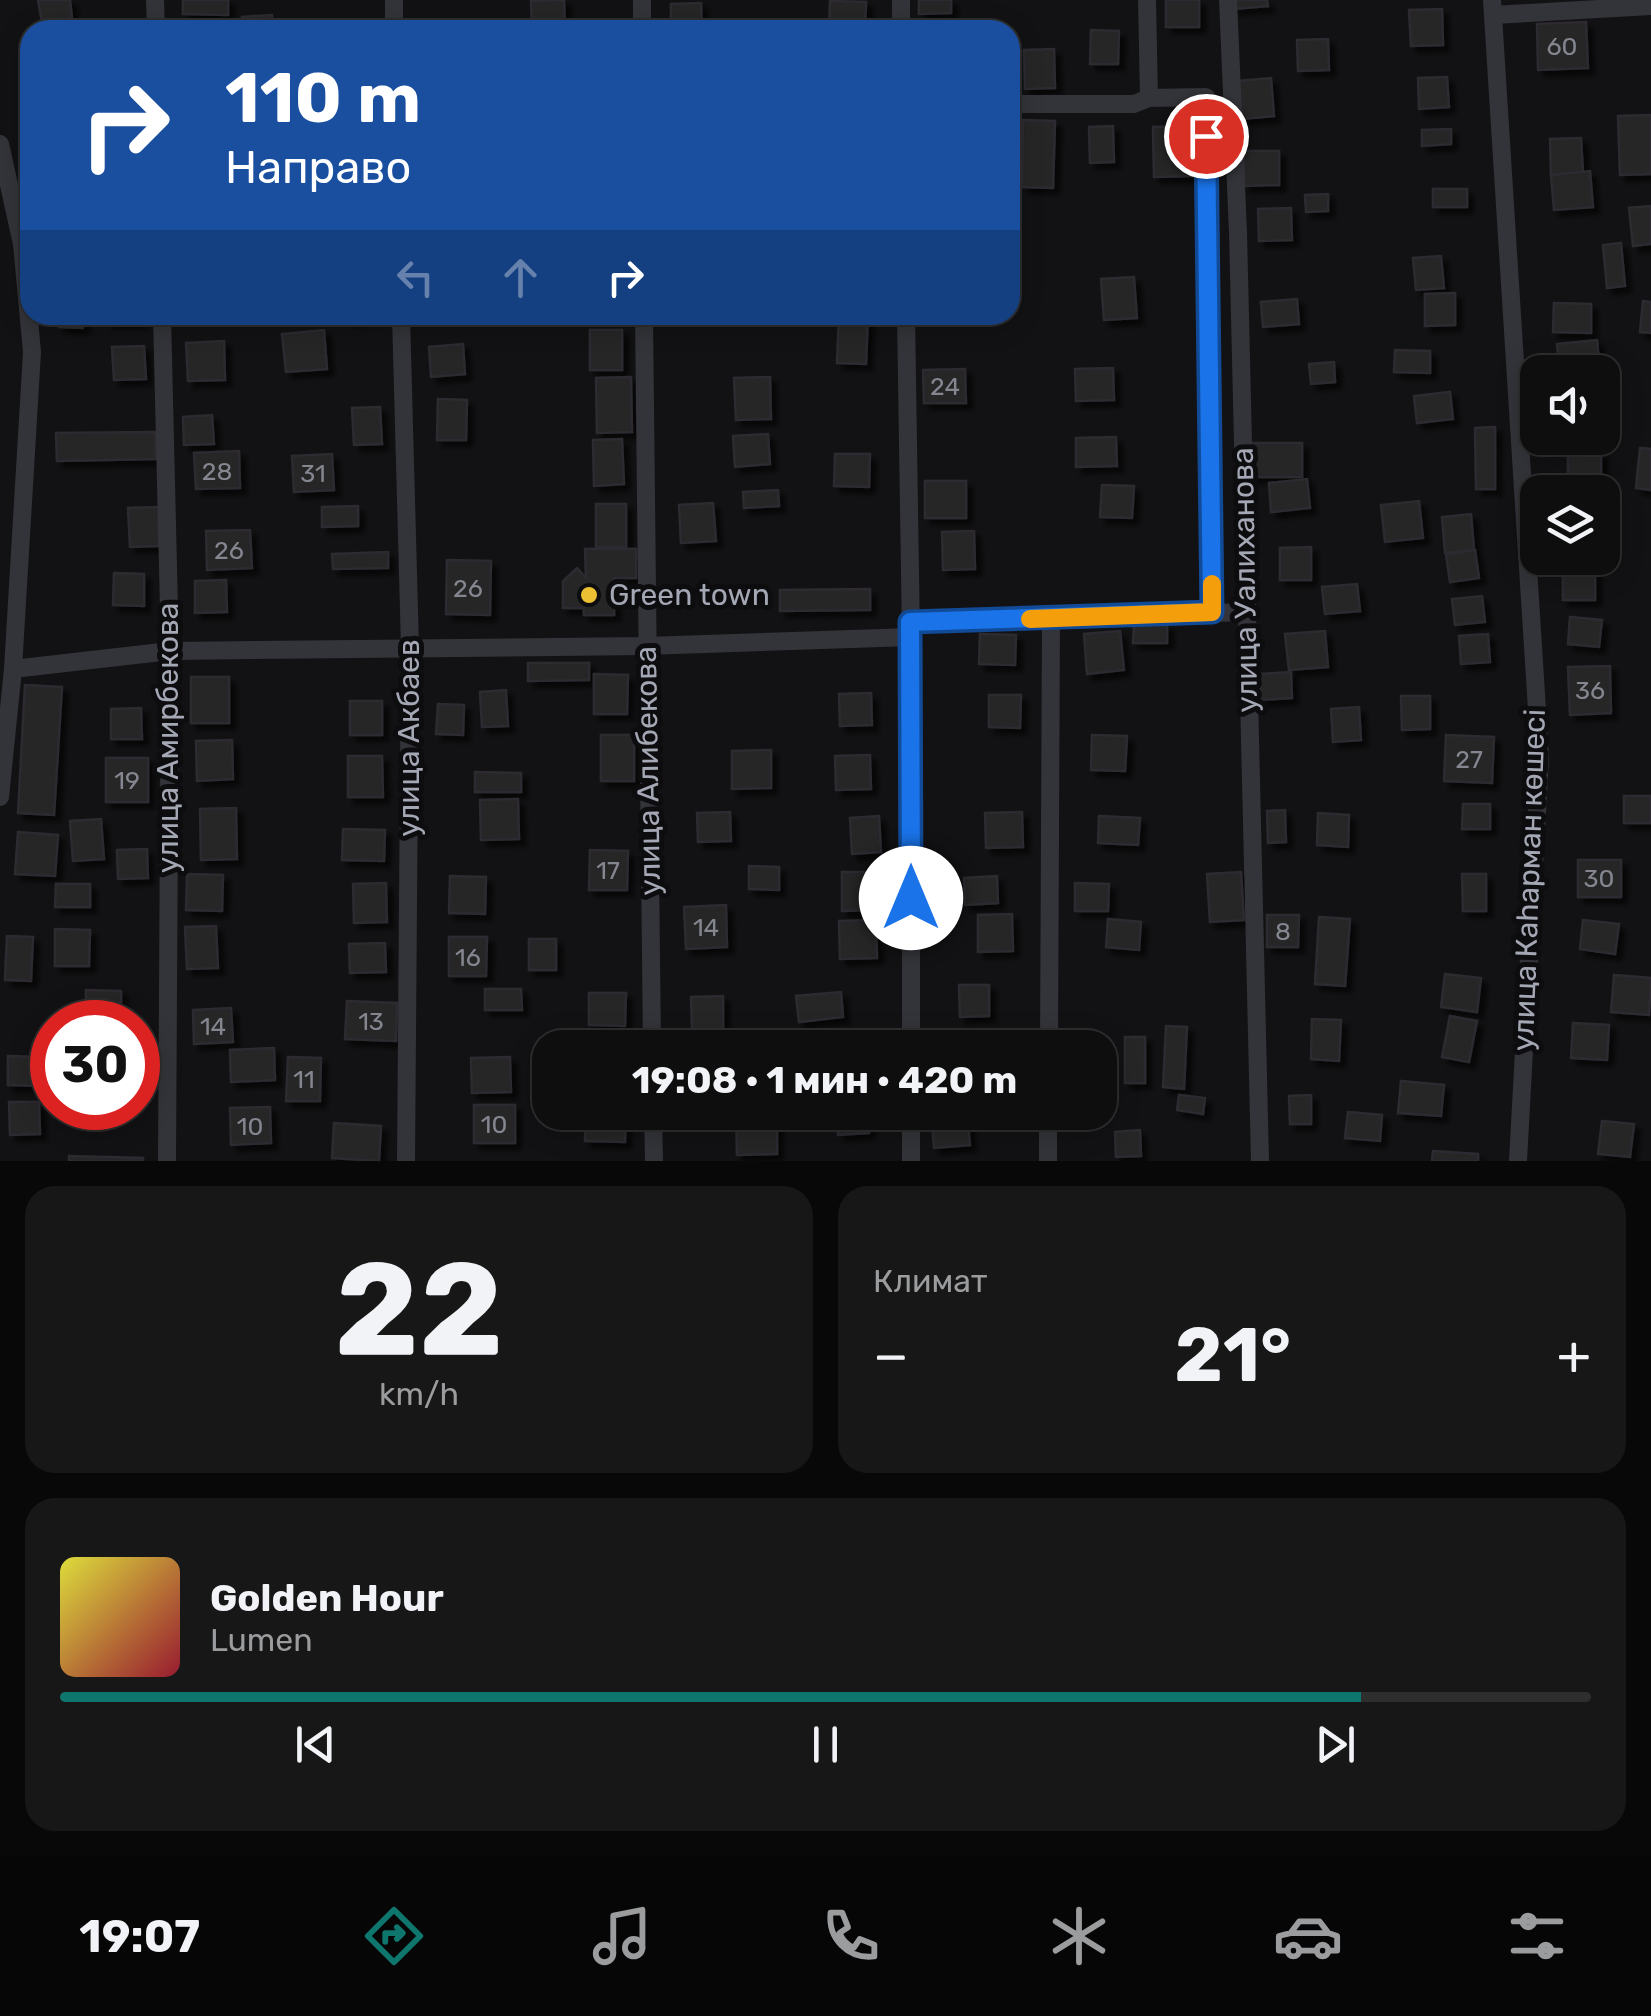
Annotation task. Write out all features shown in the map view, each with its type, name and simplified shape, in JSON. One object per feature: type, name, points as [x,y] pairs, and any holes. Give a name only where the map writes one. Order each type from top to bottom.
[{"type":"street","points":[[1147,0],[1149,98]]},
{"type":"street","name":"улица Уалиханова","points":[[1228,0],[1238,232],[1260,1161]]},
{"type":"street","points":[[1493,8],[1651,6]]},
{"type":"street","name":"улица Каһарман көшесі","points":[[1493,8],[1540,757],[1518,1161]]},
{"type":"street","points":[[1020,104],[1134,104],[1149,98],[1206,96],[1212,612]]},
{"type":"street","points":[[0,144],[20,235]]},
{"type":"street","points":[[0,797],[13,669],[32,352],[30,325]]},
{"type":"street","name":"улица Амирбекова","points":[[162,325],[170,651],[167,1161]]},
{"type":"street","name":"улица Акбаев","points":[[402,325],[410,646],[406,1161]]},
{"type":"street","name":"улица Алибекова","points":[[644,325],[652,1030]]},
{"type":"street","points":[[906,325],[911,1030]]},
{"type":"street","points":[[13,669],[170,651],[645,646],[1051,618],[1246,612]]},
{"type":"street","points":[[1048,1030],[1051,618]]},
{"type":"street","points":[[654,1130],[654,1161]]},
{"type":"street","points":[[912,1130],[912,1161]]},
{"type":"street","points":[[1048,1130],[1048,1161]]},
{"type":"building","points":[[38,0],[70,0],[72,18],[41,20]]},
{"type":"building","points":[[183,0],[228,0],[228,15],[183,14]]},
{"type":"building","points":[[564,0],[565,20],[532,20],[531,1]]},
{"type":"building","points":[[919,0],[951,0],[951,13],[919,14]]},
{"type":"building","points":[[1166,0],[1199,0],[1199,27],[1166,27]]},
{"type":"building","points":[[1233,0],[1267,0],[1268,6],[1234,9]]},
{"type":"building","points":[[830,1],[866,2],[865,20],[829,20]]},
{"type":"building","points":[[701,3],[702,20],[671,20],[671,4]]},
{"type":"building","points":[[1442,9],[1443,45],[1411,46],[1409,10]]},
{"type":"building","points":[[272,15],[272,20],[242,20]]},
{"type":"building","points":[[1586,22],[1588,68],[1538,70],[1537,24]]},
{"type":"building","points":[[1091,30],[1119,31],[1118,64],[1090,64]]},
{"type":"building","points":[[1328,39],[1329,70],[1298,71],[1297,40]]},
{"type":"building","points":[[1054,49],[1055,88],[1025,89],[1024,50]]},
{"type":"building","points":[[1447,77],[1449,107],[1419,109],[1418,78]]},
{"type":"building","points":[[1271,78],[1274,116],[1242,119],[1239,81]]},
{"type":"building","points":[[1651,115],[1651,174],[1620,175],[1618,116]]},
{"type":"building","points":[[1023,120],[1055,121],[1053,188],[1022,187]]},
{"type":"building","points":[[1113,126],[1114,162],[1090,163],[1089,127]]},
{"type":"building","points":[[1191,126],[1192,176],[1154,177],[1153,127]]},
{"type":"building","points":[[1451,129],[1451,144],[1422,146],[1422,130]]},
{"type":"building","points":[[1581,138],[1583,173],[1551,175],[1550,139]]},
{"type":"building","points":[[1244,151],[1279,151],[1279,185],[1244,186]]},
{"type":"building","points":[[1590,171],[1593,207],[1554,210],[1551,175]]},
{"type":"building","points":[[1433,189],[1467,189],[1467,207],[1433,207]]},
{"type":"building","points":[[1328,194],[1328,211],[1306,212],[1305,195]]},
{"type":"building","points":[[1651,206],[1651,244],[1633,246],[1629,208]]},
{"type":"building","points":[[1291,208],[1292,240],[1259,241],[1258,209]]},
{"type":"building","points":[[1621,243],[1625,286],[1607,288],[1603,245]]},
{"type":"building","points":[[1441,256],[1444,288],[1416,290],[1413,258]]},
{"type":"building","points":[[1134,277],[1137,318],[1104,320],[1101,279]]},
{"type":"building","points":[[1455,293],[1455,325],[1425,326],[1425,294]]},
{"type":"building","points":[[1297,299],[1299,324],[1263,327],[1261,302]]},
{"type":"building","points":[[1643,301],[1651,302],[1651,333],[1640,332]]},
{"type":"building","points":[[1554,303],[1591,304],[1591,333],[1553,332]]},
{"type":"building","points":[[839,325],[868,325],[866,364],[837,363]]},
{"type":"building","points":[[324,330],[327,369],[286,372],[282,334]]},
{"type":"building","points":[[590,330],[622,330],[622,370],[590,370]]},
{"type":"building","points":[[1597,340],[1598,355],[1558,355],[1557,344]]},
{"type":"building","points":[[224,341],[225,380],[188,381],[186,343]]},
{"type":"building","points":[[463,344],[465,374],[431,377],[429,347]]},
{"type":"building","points":[[144,346],[146,379],[114,380],[112,347]]},
{"type":"building","points":[[1395,350],[1430,351],[1430,373],[1394,372]]},
{"type":"building","points":[[1334,362],[1335,382],[1311,384],[1309,364]]},
{"type":"building","points":[[1113,368],[1114,400],[1076,401],[1075,369]]},
{"type":"building","points":[[965,369],[966,403],[924,403],[923,370]]},
{"type":"building","points":[[631,377],[632,432],[597,433],[596,378]]},
{"type":"building","points":[[770,377],[771,419],[736,420],[734,378]]},
{"type":"building","points":[[1450,392],[1453,419],[1417,423],[1414,396]]},
{"type":"building","points":[[438,399],[467,400],[466,440],[437,440]]},
{"type":"building","points":[[380,407],[382,444],[354,445],[352,408]]},
{"type":"building","points":[[212,415],[214,444],[184,445],[183,417]]},
{"type":"building","points":[[1495,427],[1495,489],[1476,489],[1475,428]]},
{"type":"building","points":[[155,432],[156,459],[57,461],[56,433]]},
{"type":"building","points":[[768,434],[770,464],[735,467],[733,436]]},
{"type":"building","points":[[1116,437],[1117,466],[1076,467],[1076,438]]},
{"type":"building","points":[[622,439],[624,484],[594,486],[593,440]]},
{"type":"building","points":[[1251,443],[1302,443],[1302,477],[1251,477]]},
{"type":"building","points":[[1640,448],[1651,449],[1651,490],[1636,488]]},
{"type":"building","points":[[239,451],[240,488],[196,489],[194,453]]},
{"type":"building","points":[[332,454],[334,490],[294,492],[292,456]]},
{"type":"building","points":[[835,454],[870,454],[869,487],[834,486]]},
{"type":"building","points":[[1568,455],[1601,455],[1601,475],[1568,475]]},
{"type":"building","points":[[1307,479],[1310,508],[1271,512],[1269,483]]},
{"type":"building","points":[[925,481],[966,481],[966,518],[925,518]]},
{"type":"building","points":[[1102,485],[1134,486],[1132,518],[1100,517]]},
{"type":"building","points":[[778,490],[779,506],[744,508],[743,492]]},
{"type":"building","points":[[1419,501],[1423,538],[1385,542],[1381,505]]},
{"type":"building","points":[[713,503],[716,541],[681,543],[679,505]]},
{"type":"building","points":[[596,504],[626,504],[626,547],[596,547]]},
{"type":"building","points":[[358,506],[358,526],[322,527],[322,507]]},
{"type":"building","points":[[158,507],[159,546],[130,547],[128,508]]},
{"type":"building","points":[[1471,514],[1474,550],[1445,553],[1442,517]]},
{"type":"building","points":[[250,530],[252,568],[207,570],[206,531]]},
{"type":"building","points":[[974,531],[975,569],[943,570],[942,532]]},
{"type":"building","points":[[1311,547],[1311,580],[1280,580],[1280,548]]},
{"type":"building","name":"Green town","points":[[585,549],[636,549],[636,578],[614,578],[614,615],[584,615],[584,608],[563,608],[563,581],[577,568],[586,578]]},
{"type":"building","points":[[1475,550],[1479,578],[1450,582],[1446,554]]},
{"type":"building","points":[[388,552],[388,568],[333,569],[332,554]]},
{"type":"building","points":[[447,560],[491,561],[490,615],[446,614]]},
{"type":"building","points":[[114,573],[144,574],[144,606],[113,605]]},
{"type":"building","points":[[1563,575],[1595,575],[1595,600],[1563,600]]},
{"type":"building","points":[[226,580],[227,612],[195,613],[195,581]]},
{"type":"building","points":[[1357,584],[1360,611],[1325,614],[1322,587]]},
{"type":"building","points":[[870,589],[870,610],[780,611],[780,590]]},
{"type":"building","points":[[1482,596],[1485,622],[1455,625],[1452,599]]},
{"type":"building","points":[[1570,617],[1602,620],[1599,647],[1568,644]]},
{"type":"building","points":[[1134,624],[1167,625],[1167,643],[1133,643]]},
{"type":"building","points":[[1120,631],[1124,670],[1087,674],[1084,634]]},
{"type":"building","points":[[1325,631],[1328,667],[1289,670],[1285,634]]},
{"type":"building","points":[[980,634],[1016,635],[1015,665],[979,664]]},
{"type":"building","points":[[1488,634],[1490,662],[1461,664],[1459,636]]},
{"type":"building","points":[[528,663],[589,663],[589,680],[528,681]]},
{"type":"building","points":[[1610,666],[1611,713],[1570,715],[1568,667]]},
{"type":"building","points":[[1291,672],[1292,698],[1261,700],[1260,674]]},
{"type":"building","points":[[594,674],[628,675],[627,714],[594,714]]},
{"type":"building","points":[[191,677],[229,677],[229,723],[191,723]]},
{"type":"building","points":[[25,685],[62,687],[54,815],[18,813]]},
{"type":"building","points":[[506,690],[508,726],[482,727],[480,692]]},
{"type":"building","points":[[871,693],[872,725],[840,726],[839,694]]},
{"type":"building","points":[[989,695],[1021,695],[1020,728],[989,727]]},
{"type":"building","points":[[1401,696],[1430,696],[1430,729],[1402,730]]},
{"type":"building","points":[[350,701],[382,701],[382,735],[350,735]]},
{"type":"building","points":[[438,704],[464,705],[463,735],[436,734]]},
{"type":"building","points":[[1359,707],[1361,740],[1333,742],[1331,709]]},
{"type":"building","points":[[141,708],[142,739],[111,739],[111,709]]},
{"type":"building","points":[[601,735],[634,735],[634,781],[601,781]]},
{"type":"building","points":[[1092,735],[1127,736],[1125,771],[1091,770]]},
{"type":"building","points":[[1446,735],[1494,737],[1492,783],[1444,781]]},
{"type":"building","points":[[232,740],[233,779],[197,781],[196,741]]},
{"type":"building","points":[[771,750],[771,788],[732,789],[732,751]]},
{"type":"building","points":[[870,755],[871,789],[836,790],[835,756]]},
{"type":"building","points":[[348,756],[382,756],[383,797],[348,797]]},
{"type":"building","points":[[106,758],[148,758],[148,802],[106,802]]},
{"type":"building","points":[[475,772],[521,773],[521,792],[475,792]]},
{"type":"building","points":[[1624,796],[1651,796],[1651,823],[1624,823]]},
{"type":"building","points":[[518,799],[519,839],[481,840],[480,800]]},
{"type":"building","points":[[1463,804],[1490,804],[1490,829],[1462,829]]},
{"type":"building","points":[[236,808],[237,859],[201,860],[200,809]]},
{"type":"building","points":[[1285,810],[1286,842],[1268,843],[1267,811]]},
{"type":"building","points":[[730,812],[731,841],[698,842],[697,813]]},
{"type":"building","points":[[1022,812],[1023,847],[986,848],[985,813]]},
{"type":"building","points":[[1318,813],[1349,815],[1348,847],[1317,845]]},
{"type":"building","points":[[879,816],[881,852],[852,854],[850,818]]},
{"type":"building","points":[[1099,816],[1140,818],[1138,845],[1098,843]]},
{"type":"building","points":[[101,819],[104,859],[73,861],[70,821]]},
{"type":"building","points":[[343,829],[385,830],[384,861],[342,860]]},
{"type":"building","points":[[18,832],[58,835],[55,876],[15,874]]},
{"type":"building","points":[[147,849],[148,878],[118,879],[117,850]]},
{"type":"building","points":[[590,850],[628,851],[627,890],[589,890]]},
{"type":"building","points":[[1578,860],[1621,860],[1621,897],[1578,897]]},
{"type":"building","points":[[749,866],[779,867],[779,890],[749,889]]},
{"type":"building","points":[[842,872],[879,872],[879,910],[842,911]]},
{"type":"building","points":[[1241,872],[1244,920],[1210,922],[1207,874]]},
{"type":"building","points":[[187,874],[223,875],[222,911],[186,910]]},
{"type":"building","points":[[1462,874],[1486,874],[1486,911],[1463,911]]},
{"type":"building","points":[[450,876],[486,877],[485,914],[449,913]]},
{"type":"building","points":[[997,876],[998,903],[965,905],[964,878]]},
{"type":"building","points":[[386,883],[387,922],[354,923],[353,884]]},
{"type":"building","points":[[1075,883],[1109,884],[1108,911],[1075,911]]},
{"type":"building","points":[[56,884],[90,884],[90,907],[55,907]]},
{"type":"building","points":[[726,905],[727,947],[686,949],[684,907]]},
{"type":"building","points":[[1012,914],[1013,951],[978,952],[978,915]]},
{"type":"building","points":[[1267,915],[1299,915],[1298,947],[1267,947]]},
{"type":"building","points":[[1319,917],[1350,919],[1345,986],[1315,984]]},
{"type":"building","points":[[1108,919],[1141,922],[1139,950],[1106,947]]},
{"type":"building","points":[[876,920],[877,958],[840,959],[839,921]]},
{"type":"building","points":[[1583,920],[1619,924],[1615,954],[1580,949]]},
{"type":"building","points":[[216,926],[218,968],[187,969],[185,927]]},
{"type":"building","points":[[55,929],[90,930],[89,966],[55,966]]},
{"type":"building","points":[[7,936],[33,937],[31,981],[5,980]]},
{"type":"building","points":[[449,937],[487,937],[486,976],[449,976]]},
{"type":"building","points":[[529,939],[556,939],[556,970],[529,970]]},
{"type":"building","points":[[385,943],[386,972],[350,973],[349,944]]},
{"type":"building","points":[[1445,974],[1481,978],[1477,1012],[1441,1007]]},
{"type":"building","points":[[1614,975],[1651,978],[1649,1015],[1611,1012]]},
{"type":"building","points":[[959,985],[989,985],[989,1016],[960,1017]]},
{"type":"building","points":[[485,989],[521,989],[522,1010],[485,1010]]},
{"type":"building","points":[[86,990],[121,991],[121,1000],[86,1000]]},
{"type":"building","points":[[841,992],[843,1017],[799,1022],[796,996]]},
{"type":"building","points":[[589,993],[626,993],[625,1026],[589,1025]]},
{"type":"building","points":[[723,996],[723,1029],[692,1030],[691,997]]},
{"type":"building","points":[[347,1001],[397,1003],[396,1041],[345,1039]]},
{"type":"building","points":[[231,1008],[233,1042],[194,1044],[193,1010]]},
{"type":"building","points":[[1450,1016],[1477,1021],[1469,1062],[1442,1057]]},
{"type":"building","points":[[1312,1019],[1341,1020],[1339,1061],[1311,1059]]},
{"type":"building","points":[[1573,1023],[1609,1025],[1607,1060],[1571,1058]]},
{"type":"building","points":[[1166,1026],[1187,1027],[1184,1089],[1163,1087]]},
{"type":"building","points":[[1125,1037],[1145,1037],[1145,1083],[1125,1083]]},
{"type":"building","points":[[274,1048],[275,1080],[231,1082],[230,1050]]},
{"type":"building","points":[[8,1056],[30,1057],[30,1086],[8,1085]]},
{"type":"building","points":[[288,1057],[321,1058],[320,1101],[286,1101]]},
{"type":"building","points":[[510,1057],[511,1092],[472,1093],[471,1058]]},
{"type":"building","points":[[1401,1081],[1444,1085],[1441,1116],[1398,1113]]},
{"type":"building","points":[[1179,1095],[1205,1098],[1203,1114],[1177,1110]]},
{"type":"building","points":[[1311,1095],[1311,1124],[1290,1124],[1289,1096]]},
{"type":"building","points":[[9,1102],[30,1102],[30,1130],[40,1130],[40,1134],[10,1135]]},
{"type":"building","points":[[474,1105],[515,1105],[515,1143],[474,1143]]},
{"type":"building","points":[[270,1107],[271,1143],[231,1145],[230,1108]]},
{"type":"building","points":[[1348,1112],[1382,1115],[1380,1141],[1345,1138]]},
{"type":"building","points":[[1602,1121],[1634,1124],[1630,1157],[1598,1154]]},
{"type":"building","points":[[334,1123],[381,1126],[379,1161],[332,1158]]},
{"type":"building","points":[[585,1130],[625,1130],[625,1142],[585,1141]]},
{"type":"building","points":[[736,1130],[777,1130],[777,1154],[737,1155]]},
{"type":"building","points":[[838,1130],[869,1130],[869,1133],[838,1135]]},
{"type":"building","points":[[932,1130],[969,1130],[970,1145],[934,1148]]},
{"type":"building","points":[[1140,1130],[1141,1156],[1116,1157],[1115,1132]]},
{"type":"building","points":[[1433,1151],[1478,1154],[1478,1161],[1432,1161]]},
{"type":"building","points":[[69,1156],[143,1158],[143,1161],[69,1161]]},
{"type":"slow traffic","points":[[1030,619],[1212,612],[1212,584]]},
{"type":"place","name":"Green town","points":[[589,595]]},
{"type":"route","points":[[911,898],[910,622],[1212,612],[1206,136]]}]
